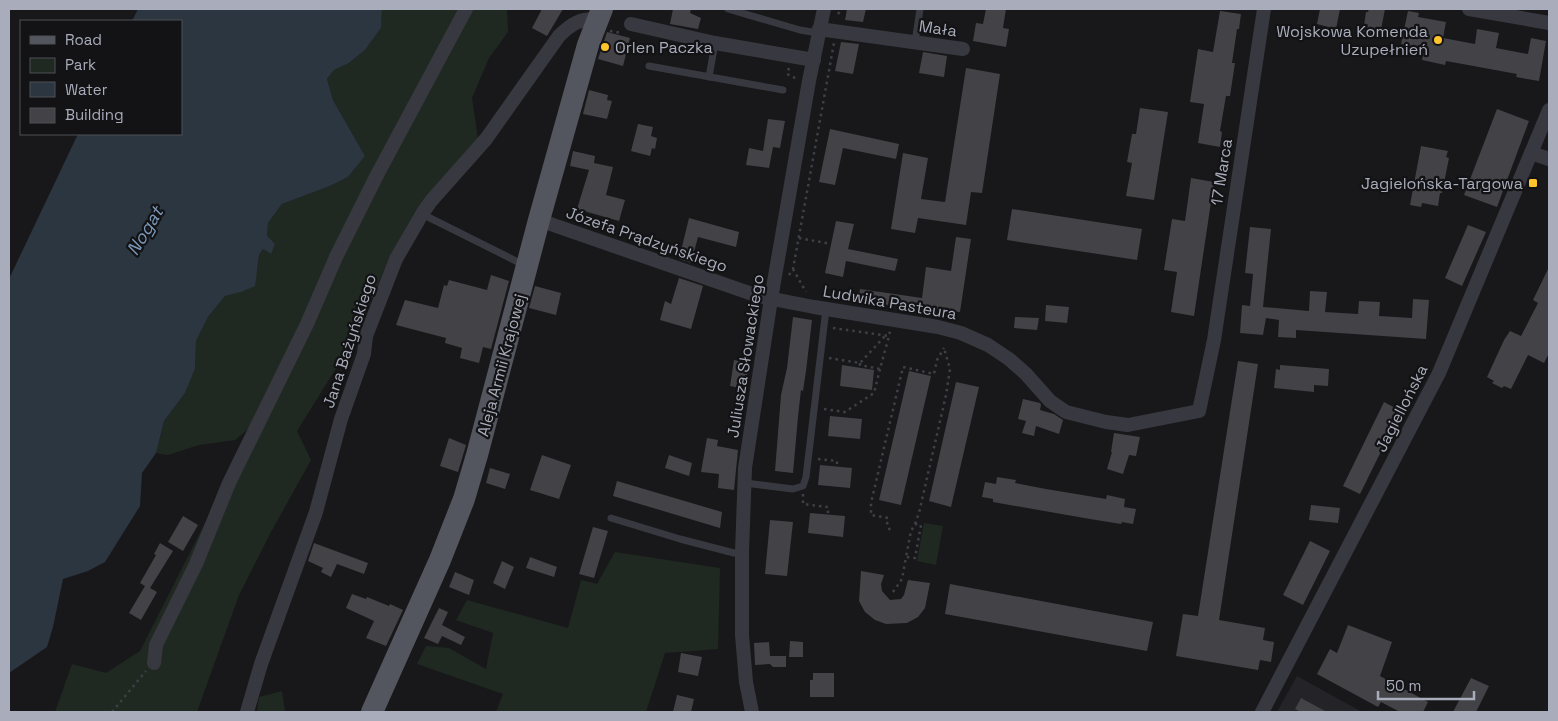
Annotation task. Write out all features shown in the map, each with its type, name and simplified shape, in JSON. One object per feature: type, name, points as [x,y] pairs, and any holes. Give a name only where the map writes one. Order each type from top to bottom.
[{"type":"main road","name":"Aleja Armii Krajowej","points":[[372,712],[440,560],[464,500],[539,220],[588,45],[600,14]]},
{"type":"street","points":[[154,663],[156,645],[196,564],[229,484],[307,324],[336,257],[377,175],[466,9]]},
{"type":"street","name":"Juliusza Słowackiego","points":[[752,712],[746,682],[742,635],[745,468],[778,300],[814,60],[824,9]]},
{"type":"street","name":"17 Marca","points":[[1214,340],[1264,9]]},
{"type":"street","points":[[1470,9],[1549,24]]},
{"type":"street","name":"Jana Bażyńskiego","points":[[247,712],[261,664],[316,512],[341,419],[364,354],[366,336],[396,259],[431,201],[486,138],[559,36],[569,26],[600,14]]},
{"type":"street","points":[[632,24],[715,43],[814,60]]},
{"type":"street","name":"Mała","points":[[819,31],[963,49]]},
{"type":"street","name":"Jagiellońska","points":[[1262,712],[1439,373],[1549,110]]},
{"type":"street","points":[[1531,153],[1549,159]]},
{"type":"street","name":"Józefa Prądzyńskiego","points":[[539,220],[758,296],[778,300]]},
{"type":"street","name":"Ludwika Pasteura","points":[[778,300],[947,328],[988,345],[1010,359],[1059,408],[1082,416],[1122,425],[1137,424],[1199,411],[1214,340]]},
{"type":"lane","points":[[728,9],[800,30],[819,31]]},
{"type":"lane","points":[[915,42],[920,9]]},
{"type":"lane","points":[[709,77],[715,43]]},
{"type":"lane","points":[[649,66],[783,90]]},
{"type":"lane","points":[[422,214],[527,266]]},
{"type":"lane","points":[[745,483],[793,489],[803,486],[809,458],[824,327],[820,308]]},
{"type":"lane","points":[[611,518],[680,539],[734,553],[742,552]]},
{"type":"path","points":[[838,14],[842,9]]},
{"type":"path","points":[[778,300],[787,277],[793,269],[826,84]]},
{"type":"path","points":[[799,238],[831,244]]},
{"type":"path","points":[[793,269],[820,308]]},
{"type":"path","points":[[814,408],[845,414],[874,393],[892,320]]},
{"type":"path","points":[[824,327],[889,336]]},
{"type":"path","points":[[860,363],[884,336]]},
{"type":"path","points":[[890,530],[887,525],[888,518],[871,515],[871,503],[902,367],[934,374],[937,360],[944,348],[950,369],[946,395],[919,513],[910,531],[902,579],[893,592]]},
{"type":"path","points":[[820,356],[860,363],[860,366],[880,369]]},
{"type":"path","points":[[809,458],[838,461],[837,466]]},
{"type":"path","points":[[803,486],[803,504],[828,507],[828,513]]},
{"type":"path","points":[[906,557],[915,558],[921,525],[915,524]]},
{"type":"path","points":[[112,712],[154,663]]},
{"type":"shaded area","points":[[1297,676],[1362,712],[1277,712]]},
{"type":"green space","points":[[382,9],[461,9],[267,398],[247,430],[235,440],[199,445],[168,455],[156,453],[164,421],[185,393],[195,369],[196,341],[208,317],[225,296],[241,292],[257,271],[259,255],[263,249],[270,254],[267,236],[268,223],[282,204],[330,186],[348,177],[365,156],[333,100],[327,79],[334,70],[349,63],[365,50],[381,28]]},
{"type":"green space","points":[[469,9],[507,9],[508,32],[489,58],[472,98],[478,139],[415,212],[389,258],[358,333],[297,431],[311,460],[239,595],[197,712],[55,712],[72,664],[106,673],[140,651],[339,259]]},
{"type":"green space","points":[[924,523],[943,526],[936,565],[917,561]]},
{"type":"green space","points":[[615,552],[720,568],[718,649],[665,653],[646,712],[496,712],[503,694],[417,664],[426,646],[449,648],[486,669],[493,633],[456,620],[467,600],[568,628],[581,580],[597,584]]},
{"type":"green space","points":[[282,691],[285,712],[257,712],[259,697]]},
{"type":"water","name":"Nogat","points":[[138,9],[382,9],[381,28],[365,50],[349,63],[334,70],[327,79],[333,100],[365,156],[348,177],[330,186],[282,204],[268,223],[267,236],[275,244],[271,254],[263,249],[259,255],[255,286],[225,296],[208,317],[196,341],[195,369],[185,393],[164,421],[156,453],[142,473],[140,506],[105,562],[88,571],[63,579],[47,647],[9,673],[9,279],[78,135],[182,135],[182,20],[132,20]]},
{"type":"building","points":[[542,9],[563,9],[547,36],[532,28]]},
{"type":"building","points":[[673,9],[691,9],[690,13],[701,18],[698,29],[670,24]]},
{"type":"building","points":[[847,9],[866,9],[863,22],[845,20]]},
{"type":"building","points":[[986,9],[1006,9],[1003,28],[1009,29],[1006,47],[973,41],[976,23],[983,24]]},
{"type":"building","points":[[1320,9],[1340,9],[1336,29],[1317,24]]},
{"type":"building","points":[[1369,9],[1385,9],[1380,35],[1363,32],[1366,12]]},
{"type":"building","points":[[1220,11],[1241,14],[1232,63],[1235,63],[1230,96],[1226,96],[1220,131],[1222,132],[1220,147],[1198,143],[1204,104],[1190,102],[1198,49],[1213,52]]},
{"type":"building","points":[[1408,11],[1419,13],[1418,17],[1446,22],[1443,38],[1475,44],[1477,29],[1499,33],[1496,48],[1528,54],[1531,38],[1546,41],[1539,81],[1516,77],[1517,74],[1446,61],[1445,65],[1422,60],[1424,49],[1401,44]]},
{"type":"building","points":[[607,32],[630,38],[623,66],[598,59]]},
{"type":"building","points":[[841,42],[859,44],[853,74],[835,71]]},
{"type":"building","points":[[923,52],[947,56],[944,77],[919,73]]},
{"type":"building","points":[[966,68],[1000,74],[982,193],[971,192],[966,225],[918,218],[915,233],[891,229],[903,153],[928,158],[921,199],[945,202]]},
{"type":"building","points":[[589,90],[608,95],[607,100],[612,101],[607,119],[583,114]]},
{"type":"building","points":[[1140,108],[1168,112],[1154,200],[1126,196],[1132,163],[1127,162],[1132,134],[1136,134]]},
{"type":"building","points":[[1497,109],[1529,121],[1497,207],[1464,195]]},
{"type":"building","points":[[768,119],[785,121],[780,148],[773,147],[769,168],[746,165],[749,148],[763,151]]},
{"type":"building","points":[[638,124],[653,127],[651,136],[657,138],[655,149],[652,148],[650,156],[631,151]]},
{"type":"building","points":[[830,129],[899,144],[896,159],[843,148],[835,185],[819,182]]},
{"type":"building","points":[[1421,146],[1448,151],[1446,157],[1449,158],[1438,206],[1422,203],[1421,207],[1410,205]]},
{"type":"building","points":[[573,151],[595,156],[594,163],[613,167],[606,195],[625,200],[619,221],[577,209],[589,170],[570,166]]},
{"type":"building","points":[[1191,178],[1214,182],[1194,316],[1171,312],[1177,272],[1164,270],[1172,219],[1185,221]]},
{"type":"building","points":[[1012,209],[1142,229],[1137,260],[1007,240]]},
{"type":"building","points":[[689,218],[739,232],[736,247],[698,237],[691,263],[679,259]]},
{"type":"building","points":[[836,221],[854,224],[848,249],[898,259],[895,271],[846,261],[843,277],[825,273]]},
{"type":"building","points":[[1468,225],[1486,232],[1462,286],[1445,278]]},
{"type":"building","points":[[1250,227],[1271,229],[1263,307],[1309,311],[1310,291],[1327,292],[1325,312],[1358,314],[1359,301],[1380,302],[1379,316],[1412,318],[1413,299],[1429,300],[1426,339],[1296,330],[1296,338],[1278,337],[1279,320],[1266,318],[1263,335],[1240,333],[1242,305],[1250,306],[1253,274],[1245,273]]},
{"type":"building","points":[[956,237],[971,239],[960,312],[906,308],[858,300],[860,289],[922,298],[926,267],[951,271]]},
{"type":"building","points":[[1549,267],[1549,353],[1544,363],[1528,355],[1511,389],[1504,386],[1502,388],[1492,383],[1494,381],[1487,377],[1510,331],[1521,336],[1538,303],[1533,300]]},
{"type":"building","points":[[491,275],[509,281],[491,349],[483,347],[479,363],[460,358],[462,348],[445,343],[446,338],[396,325],[405,300],[438,308],[444,285],[447,286],[449,280],[487,290]]},
{"type":"building","points":[[679,278],[703,286],[691,329],[660,320],[665,301],[671,304]]},
{"type":"building","points":[[535,286],[561,293],[556,315],[529,308]]},
{"type":"building","points":[[1046,305],[1069,307],[1067,323],[1045,321]]},
{"type":"building","points":[[793,317],[812,320],[803,391],[801,390],[793,473],[775,471],[781,395],[787,368]]},
{"type":"building","points":[[1015,317],[1039,318],[1037,330],[1014,328]]},
{"type":"building","points":[[734,360],[749,363],[745,389],[730,386]]},
{"type":"building","points":[[1238,361],[1258,364],[1219,620],[1265,628],[1263,640],[1274,642],[1271,662],[1260,660],[1258,670],[1176,656],[1183,614],[1198,616]]},
{"type":"building","points":[[842,365],[874,370],[872,390],[840,386]]},
{"type":"building","points":[[1280,365],[1329,369],[1328,386],[1314,385],[1314,392],[1274,388],[1276,369],[1280,370]]},
{"type":"building","points":[[909,371],[931,376],[901,505],[879,500]]},
{"type":"building","points":[[956,382],[979,387],[951,507],[929,501]]},
{"type":"building","points":[[1023,399],[1040,403],[1040,410],[1054,414],[1063,420],[1059,434],[1036,426],[1034,436],[1022,433],[1026,421],[1018,419]]},
{"type":"building","points":[[1384,402],[1401,411],[1360,494],[1343,486]]},
{"type":"building","points":[[830,416],[862,419],[860,439],[828,436]]},
{"type":"building","points":[[1114,433],[1140,437],[1136,456],[1129,455],[1123,474],[1107,469],[1112,452]]},
{"type":"building","points":[[449,438],[466,445],[458,472],[440,466]]},
{"type":"building","points":[[707,438],[718,440],[717,446],[738,450],[734,490],[718,488],[719,474],[701,472]]},
{"type":"building","points":[[542,455],[571,465],[559,499],[530,490]]},
{"type":"building","points":[[669,455],[692,463],[689,476],[665,468]]},
{"type":"building","points":[[820,465],[852,468],[850,488],[818,485]]},
{"type":"building","points":[[490,468],[510,474],[505,489],[486,483]]},
{"type":"building","points":[[997,477],[1016,480],[1015,483],[1046,489],[1106,499],[1107,495],[1125,499],[1124,507],[1136,509],[1133,524],[1122,522],[1121,524],[993,502],[993,499],[982,497],[985,482],[996,484]]},
{"type":"building","points":[[617,481],[722,512],[720,528],[613,496]]},
{"type":"building","points":[[1311,505],[1340,508],[1338,523],[1309,520]]},
{"type":"building","points":[[810,513],[845,516],[843,537],[808,533]]},
{"type":"building","points":[[183,516],[198,525],[183,551],[168,542]]},
{"type":"building","points":[[770,520],[793,522],[787,576],[765,574]]},
{"type":"building","points":[[593,527],[608,531],[594,578],[579,574]]},
{"type":"building","points":[[1310,541],[1330,551],[1303,605],[1283,595]]},
{"type":"building","points":[[160,543],[173,551],[150,588],[157,592],[141,620],[129,613],[145,586],[140,583],[156,555],[154,554]]},
{"type":"building","points":[[314,543],[368,563],[364,574],[337,564],[331,577],[321,572],[323,568],[308,561]]},
{"type":"building","points":[[530,557],[557,567],[554,577],[526,568]]},
{"type":"building","points":[[502,561],[514,567],[505,589],[493,583]]},
{"type":"building","points":[[861,571],[884,575],[881,584],[882,591],[890,600],[901,599],[908,580],[930,583],[925,608],[918,617],[907,623],[886,624],[875,620],[865,612],[859,601]]},
{"type":"building","points":[[455,572],[474,580],[469,595],[449,587]]},
{"type":"building","points":[[950,584],[1153,622],[1147,651],[945,614]]},
{"type":"building","points":[[352,594],[366,599],[367,597],[389,606],[390,604],[403,610],[386,646],[366,638],[374,621],[346,608]]},
{"type":"building","points":[[439,608],[448,612],[442,625],[465,637],[461,645],[442,636],[438,644],[424,638]]},
{"type":"building","points":[[1348,625],[1392,642],[1380,676],[1428,702],[1423,712],[1400,712],[1381,702],[1378,707],[1317,674],[1330,649],[1337,653]]},
{"type":"building","points":[[790,641],[803,642],[803,657],[789,657]]},
{"type":"building","points":[[769,642],[770,656],[786,656],[786,667],[773,667],[770,664],[755,665],[754,643]]},
{"type":"building","points":[[681,653],[702,657],[698,676],[678,672]]},
{"type":"building","points":[[813,673],[834,673],[834,697],[810,697],[810,680],[813,680]]},
{"type":"building","points":[[1471,678],[1489,686],[1476,712],[1453,712]]},
{"type":"building","points":[[677,695],[694,699],[691,712],[673,712]]},
{"type":"building","points":[[1301,698],[1327,712],[1301,712],[1295,709]]},
{"type":"place","name":"Wojskowa Komenda Uzupełnień","points":[[1438,40]]},
{"type":"place","name":"Orlen Paczka","points":[[605,47]]},
{"type":"place","name":"Jagielońska-Targowa","points":[[1533,183]]}]
